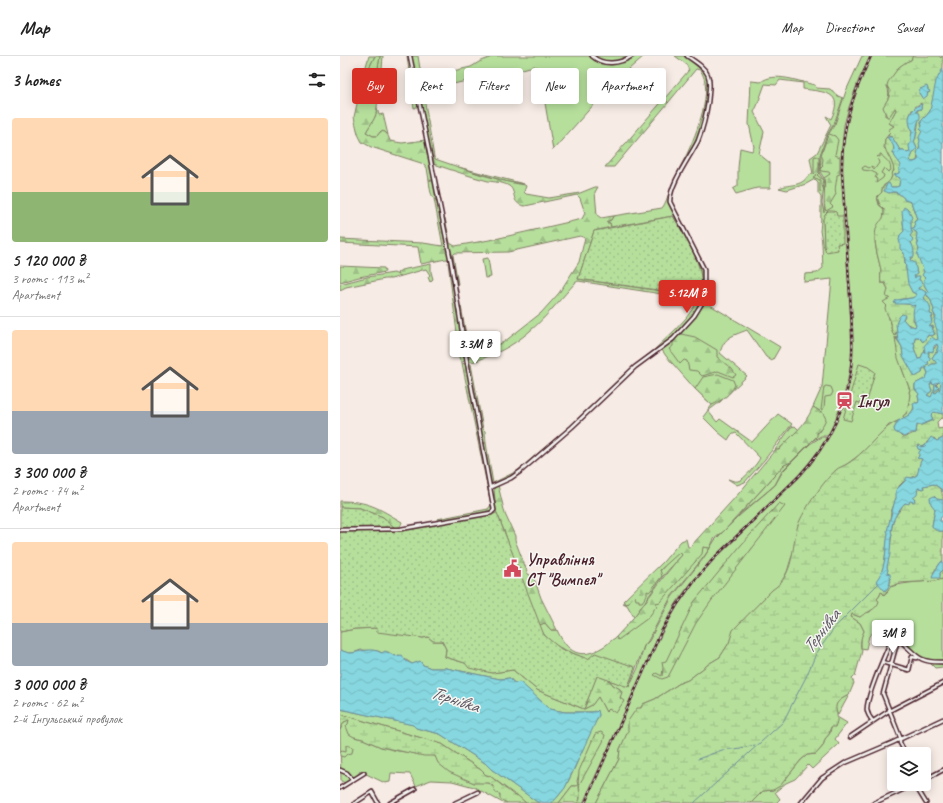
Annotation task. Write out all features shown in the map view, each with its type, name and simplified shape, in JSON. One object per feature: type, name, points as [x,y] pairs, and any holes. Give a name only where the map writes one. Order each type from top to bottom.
[{"type":"street","points":[[340,530],[401,529],[491,513],[494,511],[491,487],[467,362],[451,262],[410,56]]},
{"type":"street","points":[[592,56],[602,62],[609,63],[622,61],[632,56]]},
{"type":"street","points":[[491,487],[511,478],[521,471],[577,422],[635,367],[674,339],[690,322],[702,303],[704,297],[704,269],[670,202],[670,195],[698,140],[705,119],[710,83],[706,70],[687,56]]},
{"type":"street","points":[[873,721],[868,713],[867,704],[882,662],[892,640],[898,639]]},
{"type":"street","points":[[898,639],[918,658]]},
{"type":"street","points":[[898,639],[883,692],[901,740],[902,747]]},
{"type":"street","points":[[882,662],[909,670],[912,657],[934,662],[943,662]]},
{"type":"street","points":[[850,737],[890,711],[943,684]]},
{"type":"street","points":[[801,803],[822,778],[845,763],[901,740],[943,719]]},
{"type":"street","points":[[340,770],[347,773],[353,780]]},
{"type":"street","points":[[931,776],[943,770]]},
{"type":"street","points":[[340,788],[364,773]]},
{"type":"street","points":[[390,803],[415,789]]},
{"type":"street","points":[[874,803],[900,791]]},
{"type":"street","points":[[919,791],[926,803]]},
{"type":"street","points":[[355,803],[372,792],[378,803]]},
{"type":"street","points":[[457,803],[478,792]]},
{"type":"green space","points":[[369,56],[375,56],[370,66],[365,68]]},
{"type":"green space","points":[[375,56],[380,56],[378,68],[368,68]]},
{"type":"green space","points":[[380,56],[383,56],[382,68],[378,68]]},
{"type":"green space","points":[[407,56],[409,56],[411,68],[409,68]]},
{"type":"green space","points":[[411,56],[418,56],[420,68],[413,68]]},
{"type":"green space","points":[[494,56],[591,56],[597,61],[619,62],[632,56],[644,56],[630,68],[587,68],[587,104],[594,104],[553,150],[545,104],[579,104],[579,68],[539,68],[534,66],[523,69],[466,68]]},
{"type":"green space","points":[[593,56],[631,56],[622,61],[605,62]]},
{"type":"green space","points":[[675,56],[687,56],[703,68],[700,70],[696,69],[668,103],[666,97],[689,70],[686,64]]},
{"type":"green space","points":[[862,56],[871,56],[859,79],[849,107],[844,125],[841,158],[852,343],[850,368],[842,402],[828,436],[821,436],[812,441],[821,429],[823,413],[813,407],[822,387],[832,279],[804,282],[805,274],[817,273],[823,268],[820,231],[821,197],[818,193],[818,182],[815,179],[806,184],[787,190],[779,188],[799,184],[809,175],[813,174],[810,158],[817,153],[831,125],[826,116],[831,119],[835,110],[834,98],[824,92],[803,89],[803,83],[780,80],[776,85],[765,84],[754,112],[764,132],[759,154],[770,163],[770,188],[757,188],[736,194],[733,189],[738,186],[740,148],[752,151],[754,147],[749,124],[751,81],[761,82],[773,77],[780,77],[815,85],[816,88],[830,89],[838,96],[843,98],[834,124],[827,135],[820,155],[819,173],[823,179],[824,185],[822,203],[824,213],[825,184],[824,178],[820,172],[821,155],[828,135],[835,124],[846,91]],"holes":[[[823,219],[843,243],[824,246]]]},
{"type":"green space","points":[[872,56],[913,56],[911,60],[899,67],[887,86],[889,93],[885,116],[895,108],[896,110],[889,123],[894,126],[885,139],[884,148],[887,151],[894,168],[890,182],[884,185],[882,192],[877,197],[879,205],[884,209],[884,214],[875,239],[876,251],[881,270],[881,283],[885,283],[890,298],[884,303],[887,306],[889,319],[892,326],[891,328],[895,336],[897,331],[898,340],[896,337],[901,366],[910,390],[908,409],[906,414],[903,416],[904,418],[889,425],[862,453],[836,470],[794,549],[787,572],[779,586],[772,590],[734,630],[729,643],[720,657],[688,680],[680,683],[655,699],[643,704],[628,727],[629,731],[620,749],[619,759],[596,803],[585,803],[650,658],[678,605],[694,582],[715,559],[802,475],[819,451],[842,408],[844,408],[848,395],[846,394],[851,373],[853,343],[842,156],[846,127],[854,98]],"holes":[[[868,367],[866,405],[857,402]]]},
{"type":"green space","points":[[913,56],[939,56],[941,58],[941,56],[943,56],[943,68],[930,111],[921,121],[922,131],[917,161],[912,162],[910,160],[916,149],[914,142],[918,127],[917,110],[922,109],[921,103],[915,107],[914,110],[912,110],[910,115],[912,131],[910,152],[907,153],[904,150],[900,150],[892,137],[888,136],[890,132],[888,130],[894,126],[889,123],[896,110],[895,108],[889,117],[887,117],[883,107],[889,97],[890,91],[887,86],[888,82],[899,67],[911,60]],"holes":[[[926,87],[928,91],[930,91],[923,99],[919,93],[920,90]]]},
{"type":"green space","points":[[703,68],[707,74],[709,82],[704,121],[692,149],[687,154],[699,124],[705,100],[706,88],[704,78],[700,70]]},
{"type":"green space","points":[[464,69],[464,82],[456,83],[456,70]]},
{"type":"green space","points":[[666,100],[668,103],[614,167],[605,167],[660,104],[666,104]]},
{"type":"green space","points":[[357,104],[378,104],[375,117],[366,132],[373,136],[377,136],[381,131],[383,131],[387,134],[390,141],[402,143],[426,140],[433,181],[429,180],[427,168],[424,164],[371,147],[362,142],[358,134],[354,117]]},
{"type":"green space","points":[[376,104],[379,115],[383,114],[388,135],[381,131],[377,136],[373,136],[366,132],[376,115]]},
{"type":"green space","points":[[413,104],[419,104],[419,106],[414,108]]},
{"type":"green space","points":[[421,104],[425,104],[434,157],[431,157]]},
{"type":"green space","points":[[829,134],[835,136],[838,140],[835,155],[840,157],[840,174],[837,175],[835,187],[836,194],[830,204],[833,207],[826,211],[824,204],[824,178],[830,174],[829,172],[821,171],[820,169],[823,166],[823,159],[821,155]]},
{"type":"green space","points":[[887,137],[894,145],[893,153],[902,165],[899,173],[895,175],[900,178],[899,186],[891,187],[889,193],[896,192],[911,202],[917,219],[915,227],[911,229],[910,215],[907,208],[903,222],[904,231],[900,235],[909,283],[912,292],[916,294],[916,296],[902,299],[899,303],[915,305],[913,319],[916,325],[915,327],[907,324],[903,319],[905,316],[897,322],[897,331],[894,336],[885,308],[887,306],[883,302],[890,298],[886,297],[888,289],[885,283],[881,283],[881,270],[875,239],[877,226],[884,216],[884,209],[880,205],[877,197],[891,179],[891,174],[894,171],[892,162],[884,144]]},
{"type":"green space","points":[[689,152],[691,152],[669,195],[669,203],[702,266],[704,278],[702,297],[700,270],[697,260],[673,216],[611,227],[610,223],[606,222],[611,220],[613,216],[662,208],[673,182]]},
{"type":"green space","points":[[880,154],[888,162],[891,170],[888,172],[884,168],[881,173],[884,175],[883,178],[876,183],[877,179],[875,178],[877,174],[871,171],[863,170],[862,168],[865,166],[869,168],[872,166],[874,170],[879,163],[877,157],[880,157]]},
{"type":"green space","points":[[816,156],[819,158],[819,173],[817,175],[823,180],[822,185],[824,191],[820,192],[820,180],[813,177],[816,175],[814,173],[814,157]]},
{"type":"green space","points":[[431,157],[479,174],[525,185],[524,192],[526,194],[549,198],[580,193],[598,187],[595,192],[597,215],[601,218],[613,216],[611,220],[606,222],[610,223],[611,227],[594,231],[578,279],[702,297],[694,299],[578,281],[547,315],[526,334],[503,350],[477,361],[469,362],[459,306],[461,306],[470,357],[504,342],[541,313],[559,293],[579,262],[585,238],[580,236],[508,252],[455,253],[453,255],[457,284],[443,218],[445,218],[450,243],[455,246],[495,239],[582,219],[585,213],[580,198],[577,195],[525,206],[520,205],[515,200],[513,191],[509,186],[432,164]]},
{"type":"green space","points":[[458,167],[524,184],[508,182]]},
{"type":"green space","points":[[429,180],[433,181],[437,201],[432,195]]},
{"type":"green space","points":[[434,199],[437,201],[450,260],[446,259],[421,264],[418,247],[340,243],[340,239],[423,243],[443,246]]},
{"type":"green space","points":[[828,211],[836,212],[837,216],[843,216],[843,243],[837,244],[838,250],[826,252],[824,246],[823,219]]},
{"type":"green space","points":[[673,216],[690,245],[697,261],[701,279],[701,296],[578,279],[594,231]]},
{"type":"green space","points":[[912,229],[917,233],[920,258],[924,272],[925,287],[928,291],[927,296],[930,298],[934,310],[933,312],[938,336],[937,340],[931,339],[928,342],[923,355],[918,359],[914,348],[915,337],[918,337],[922,341],[929,335],[932,336],[935,334],[932,330],[934,327],[929,327],[933,316],[930,315],[929,305],[923,297],[926,293],[918,288],[919,276],[915,278],[913,275],[917,274],[915,265],[910,260],[914,255],[910,236]]},
{"type":"green space","points":[[488,258],[491,277],[485,278],[482,259]]},
{"type":"green space","points":[[448,262],[450,263],[465,360],[463,362],[461,362],[458,355],[459,349]]},
{"type":"green space","points":[[431,264],[433,279],[430,282],[428,277],[430,275],[426,269],[391,279],[346,287],[340,290],[340,284],[367,277],[394,273],[398,275],[397,273],[401,270]]},
{"type":"green space","points":[[340,266],[384,268],[385,272],[340,282]]},
{"type":"green space","points":[[702,298],[702,301],[693,316],[673,338],[649,356],[521,471],[502,482],[495,484],[491,483],[483,443],[486,443],[493,483],[517,471],[570,426],[622,376],[654,350],[686,318],[697,303],[696,300]]},
{"type":"green space","points":[[705,302],[780,347],[772,361],[766,357],[747,330],[726,340],[720,353],[747,376],[720,402],[708,411],[717,422],[720,419],[752,442],[778,414],[792,424],[745,482],[737,485],[728,479],[735,481],[741,480],[760,458],[736,433],[731,435],[728,440],[703,417],[712,405],[695,389],[662,350],[675,340],[686,328]]},
{"type":"green space","points":[[681,334],[695,337],[717,350],[717,357],[732,369],[736,375],[733,377],[718,371],[702,376],[697,371],[689,370],[687,361],[684,360],[680,364],[669,349],[673,346],[673,341]]},
{"type":"green space","points":[[895,337],[902,347],[903,356],[918,374],[922,373],[923,368],[928,363],[929,351],[933,350],[937,344],[938,347],[938,352],[935,353],[932,358],[937,362],[936,364],[932,364],[926,369],[928,373],[926,378],[915,384],[915,389],[919,394],[919,401],[918,403],[914,403],[912,412],[904,418],[903,416],[907,413],[908,406],[910,404],[910,390],[898,358]]},
{"type":"green space","points":[[462,363],[466,365],[493,507],[488,512],[438,521],[437,519],[488,509],[491,505]]},
{"type":"green space","points":[[468,363],[471,364],[483,429],[485,431],[486,443],[483,443]]},
{"type":"green space","points":[[859,364],[868,367],[875,372],[866,405],[857,402],[851,421],[843,419]]},
{"type":"green space","points":[[718,374],[733,380],[735,385],[725,397],[712,405],[695,389],[703,377]]},
{"type":"green space","points":[[932,382],[935,385],[935,390],[939,387],[936,385],[939,382],[941,384],[940,389],[931,397],[927,395],[932,391],[930,385]]},
{"type":"green space","points":[[824,387],[831,387],[833,392],[831,396],[825,397],[824,408],[821,410]]},
{"type":"green space","points":[[813,407],[823,413],[826,419],[821,429],[817,433],[817,436],[791,462],[784,465],[724,531],[714,539],[710,548],[703,547],[702,554],[660,602],[656,603],[657,607],[654,608],[648,618],[618,640],[616,637],[682,555],[680,552],[660,570],[662,576],[649,592],[647,591],[647,595],[642,602],[636,600],[635,596],[627,604],[623,601],[663,562],[681,541],[686,539],[688,547],[690,547],[740,492],[775,450],[779,450],[802,426]]},
{"type":"green space","points":[[934,412],[943,414],[943,419],[941,418],[937,422],[938,429],[943,428],[943,438],[937,441],[934,438],[927,442],[925,446],[917,446],[921,450],[918,458],[922,459],[920,462],[919,471],[917,475],[903,482],[899,486],[891,512],[884,565],[879,578],[887,589],[891,581],[887,573],[887,567],[894,518],[902,505],[910,501],[918,488],[924,488],[923,486],[934,484],[941,490],[943,497],[943,500],[931,499],[931,501],[935,509],[932,526],[934,529],[943,531],[943,561],[933,573],[940,576],[940,573],[943,570],[943,579],[935,581],[900,583],[890,587],[884,595],[882,592],[880,593],[877,599],[879,601],[876,607],[860,617],[852,614],[851,617],[860,623],[864,631],[861,641],[862,651],[855,676],[852,679],[854,683],[849,695],[836,705],[837,721],[835,727],[831,727],[830,733],[825,739],[823,746],[816,754],[807,755],[801,760],[780,786],[773,790],[763,791],[751,803],[596,803],[619,759],[620,749],[628,731],[628,721],[637,708],[641,708],[643,704],[655,699],[680,683],[688,680],[720,657],[729,643],[733,630],[785,577],[791,560],[798,525],[809,504],[831,474],[866,449],[887,427],[898,421],[894,429],[902,437],[906,437],[916,433],[917,425],[933,420],[931,415]]},
{"type":"green space","points":[[795,426],[799,430],[778,450],[775,450],[791,427]]},
{"type":"green space","points":[[821,437],[827,438],[795,479],[720,552],[702,571],[678,601],[660,634],[583,803],[578,803],[580,799],[579,774],[577,781],[578,785],[572,786],[559,803],[550,803],[558,797],[571,776],[593,725],[599,715],[597,711],[565,712],[550,709],[510,678],[500,679],[446,668],[431,668],[423,665],[421,662],[412,664],[399,655],[395,656],[388,652],[382,653],[378,651],[361,650],[348,653],[340,650],[340,632],[355,629],[377,628],[423,638],[428,637],[433,641],[442,641],[446,649],[445,657],[492,673],[513,670],[537,690],[584,709],[592,705],[598,696],[606,712],[620,699],[620,689],[613,685],[609,680],[628,686],[593,663],[553,644],[543,633],[539,625],[545,623],[551,630],[557,630],[565,644],[575,652],[581,654],[595,651],[606,645],[653,608],[703,547],[710,548],[715,540],[739,516],[775,485],[783,471],[810,444]],"holes":[[[709,549],[703,559],[672,597],[649,641],[644,646],[671,597]],[[644,646],[638,668],[629,687]]]},
{"type":"green space","points":[[791,462],[782,471],[775,485],[739,515],[784,465]]},
{"type":"green space","points":[[498,485],[505,514],[515,536],[515,540],[528,574],[535,581],[541,598],[557,630],[551,630],[545,623],[539,625],[519,576],[522,572],[519,567],[516,567],[496,511],[494,489],[495,486]]},
{"type":"green space","points":[[340,501],[359,502],[373,506],[402,523],[399,527],[395,528],[383,517],[360,508],[340,507]]},
{"type":"green space","points":[[779,503],[785,506],[696,623],[668,677],[662,679],[654,675],[656,673],[662,676],[662,662],[666,661],[694,602],[742,544]]},
{"type":"green space","points":[[340,507],[360,508],[383,517],[395,528],[340,528]]},
{"type":"green space","points":[[497,513],[544,635],[561,649],[588,659],[595,653],[635,667],[628,687],[597,676],[584,709],[537,690],[513,670],[492,673],[469,668],[465,663],[445,657],[446,649],[442,641],[433,641],[428,637],[423,638],[377,632],[376,628],[355,629],[340,632],[340,531],[401,531]]},
{"type":"green space","points":[[680,552],[682,555],[663,576],[634,617],[627,605],[623,603],[627,604],[635,596],[646,593],[669,560]]},
{"type":"green space","points":[[943,579],[943,667],[935,668],[928,661],[918,658],[898,639],[892,639],[873,632],[869,636],[866,649],[861,648],[861,636],[864,631],[860,623],[851,617],[852,614],[860,617],[864,613],[870,612],[878,600],[877,599],[880,593],[882,592],[884,595],[890,587]]},
{"type":"green space","points":[[597,675],[609,680],[622,692],[620,698],[624,701],[616,713],[609,709],[606,712],[598,697],[592,705],[584,709]]},
{"type":"green space","points":[[849,695],[838,715],[836,705],[842,698]]},
{"type":"green space","points":[[340,709],[414,725],[416,728],[440,734],[485,763],[491,769],[539,803],[526,803],[490,776],[486,775],[481,770],[442,744],[340,714]]},
{"type":"green space","points":[[340,714],[442,744],[481,770],[486,775],[490,776],[526,803],[507,803],[500,799],[500,794],[496,793],[493,786],[489,783],[474,783],[449,772],[438,763],[435,756],[424,756],[381,747],[363,739],[354,737],[349,734],[346,726],[349,720],[344,722],[340,730]]},
{"type":"green space","points":[[837,717],[847,723],[835,739],[839,744],[812,769],[808,765],[795,779],[786,783],[775,792],[780,799],[776,803],[751,803],[763,791],[773,790],[784,781],[807,755],[816,754],[823,746],[825,739],[830,733],[831,727]]},
{"type":"green space","points":[[350,719],[348,725],[354,737],[363,739],[381,747],[398,751],[435,756],[480,782],[489,783],[507,803],[503,803],[474,787],[452,781],[431,780],[416,786],[410,774],[391,773],[390,782],[385,783],[360,771],[352,780],[345,783],[341,781],[340,730],[344,722]]},
{"type":"green space","points":[[601,732],[605,735],[603,742],[579,785],[580,796],[578,803],[559,803],[572,786],[578,785],[579,771],[595,734]]},
{"type":"green space","points":[[346,745],[353,747],[352,753],[347,754],[344,757],[340,756],[340,752],[342,750],[346,751]]},
{"type":"water","points":[[943,68],[943,414],[934,412],[931,415],[933,420],[917,425],[916,433],[911,433],[904,437],[895,432],[894,429],[898,421],[909,415],[914,409],[913,403],[918,403],[919,394],[915,389],[915,384],[926,378],[928,373],[926,368],[923,368],[922,373],[915,377],[903,356],[902,347],[898,340],[896,324],[902,314],[905,315],[903,319],[909,326],[915,327],[916,325],[913,315],[915,305],[912,306],[909,304],[894,303],[896,300],[916,296],[908,284],[904,253],[900,249],[900,235],[904,231],[902,211],[904,207],[909,210],[912,218],[911,229],[915,227],[914,222],[917,219],[911,202],[904,200],[904,198],[898,193],[889,193],[884,191],[889,183],[891,187],[899,186],[900,178],[894,175],[899,173],[901,165],[895,157],[893,145],[887,137],[892,137],[900,150],[904,150],[907,153],[910,152],[909,146],[912,131],[909,123],[909,117],[917,106],[922,104],[922,109],[917,110],[920,114],[920,118],[914,142],[917,149],[914,151],[910,160],[912,162],[917,161],[919,157],[917,155],[918,150],[920,148],[919,137],[922,131],[920,129],[922,126],[921,121],[930,111],[936,81]],"holes":[[[912,229],[917,233],[916,241],[919,243],[917,244],[919,250],[917,254],[924,272],[922,275],[925,278],[924,283],[928,291],[926,294],[930,298],[934,310],[933,312],[936,317],[934,322],[938,339],[936,340],[932,337],[924,346],[925,352],[921,358],[918,359],[914,348],[915,337],[918,337],[923,342],[928,335],[932,336],[935,333],[933,332],[934,330],[932,330],[933,326],[929,327],[932,323],[931,318],[933,315],[930,314],[930,305],[923,298],[926,292],[921,289],[919,290],[918,288],[922,286],[921,281],[919,280],[920,276],[916,276],[915,278],[914,276],[917,274],[915,263],[910,260],[911,257],[914,257],[911,243],[913,239],[910,236],[913,232],[911,231]],[[937,344],[938,347],[936,351],[938,351],[932,358],[936,364],[932,364],[926,368],[926,365],[929,364],[928,362],[930,360],[928,351],[933,352],[934,346]],[[932,382],[933,385],[935,385],[934,392],[939,388],[936,383],[939,382],[941,384],[940,389],[936,393],[933,392],[931,397],[927,395],[932,391],[930,385]]]},
{"type":"water","points":[[927,86],[928,90],[930,91],[923,99],[919,93],[920,89]]},
{"type":"water","points":[[931,437],[937,441],[943,438],[943,492],[934,484],[923,486],[924,489],[918,488],[917,495],[913,498],[915,500],[914,502],[910,501],[909,504],[905,503],[899,510],[891,532],[890,554],[887,567],[887,573],[890,574],[890,581],[885,591],[876,581],[880,576],[884,564],[887,531],[896,499],[896,490],[907,477],[912,478],[917,475],[922,459],[917,458],[921,450],[918,449],[917,446],[925,446]]},
{"type":"water","points":[[934,496],[937,499],[943,500],[943,516],[941,517],[940,521],[943,521],[943,531],[936,530],[932,526],[935,509],[931,504],[930,498]]},
{"type":"water","points":[[943,561],[943,570],[940,573],[940,578],[932,578],[933,574]]},
{"type":"water","points":[[340,650],[349,653],[369,650],[382,653],[385,651],[395,656],[402,655],[406,661],[412,664],[420,661],[423,665],[431,668],[446,668],[500,679],[510,678],[515,683],[520,682],[550,709],[565,712],[596,712],[598,710],[599,715],[565,788],[555,800],[550,803],[537,802],[491,769],[485,763],[440,734],[416,728],[413,725],[340,709]]},
{"type":"waterway","name":"Тернівка","points":[[694,803],[783,722],[816,654],[835,627],[879,583]]},
{"type":"waterway","points":[[698,759],[722,750],[755,745]]},
{"type":"railway","points":[[585,803],[661,632],[677,605],[694,581],[714,558],[809,465],[828,437],[836,422],[847,390],[852,357],[852,329],[842,156],[849,112],[871,56]]},
{"type":"place","name":"Інгул","points":[[844,401]]},
{"type":"place","name":"Управління СТ \"Вимпел\"","points":[[513,569]]}]
